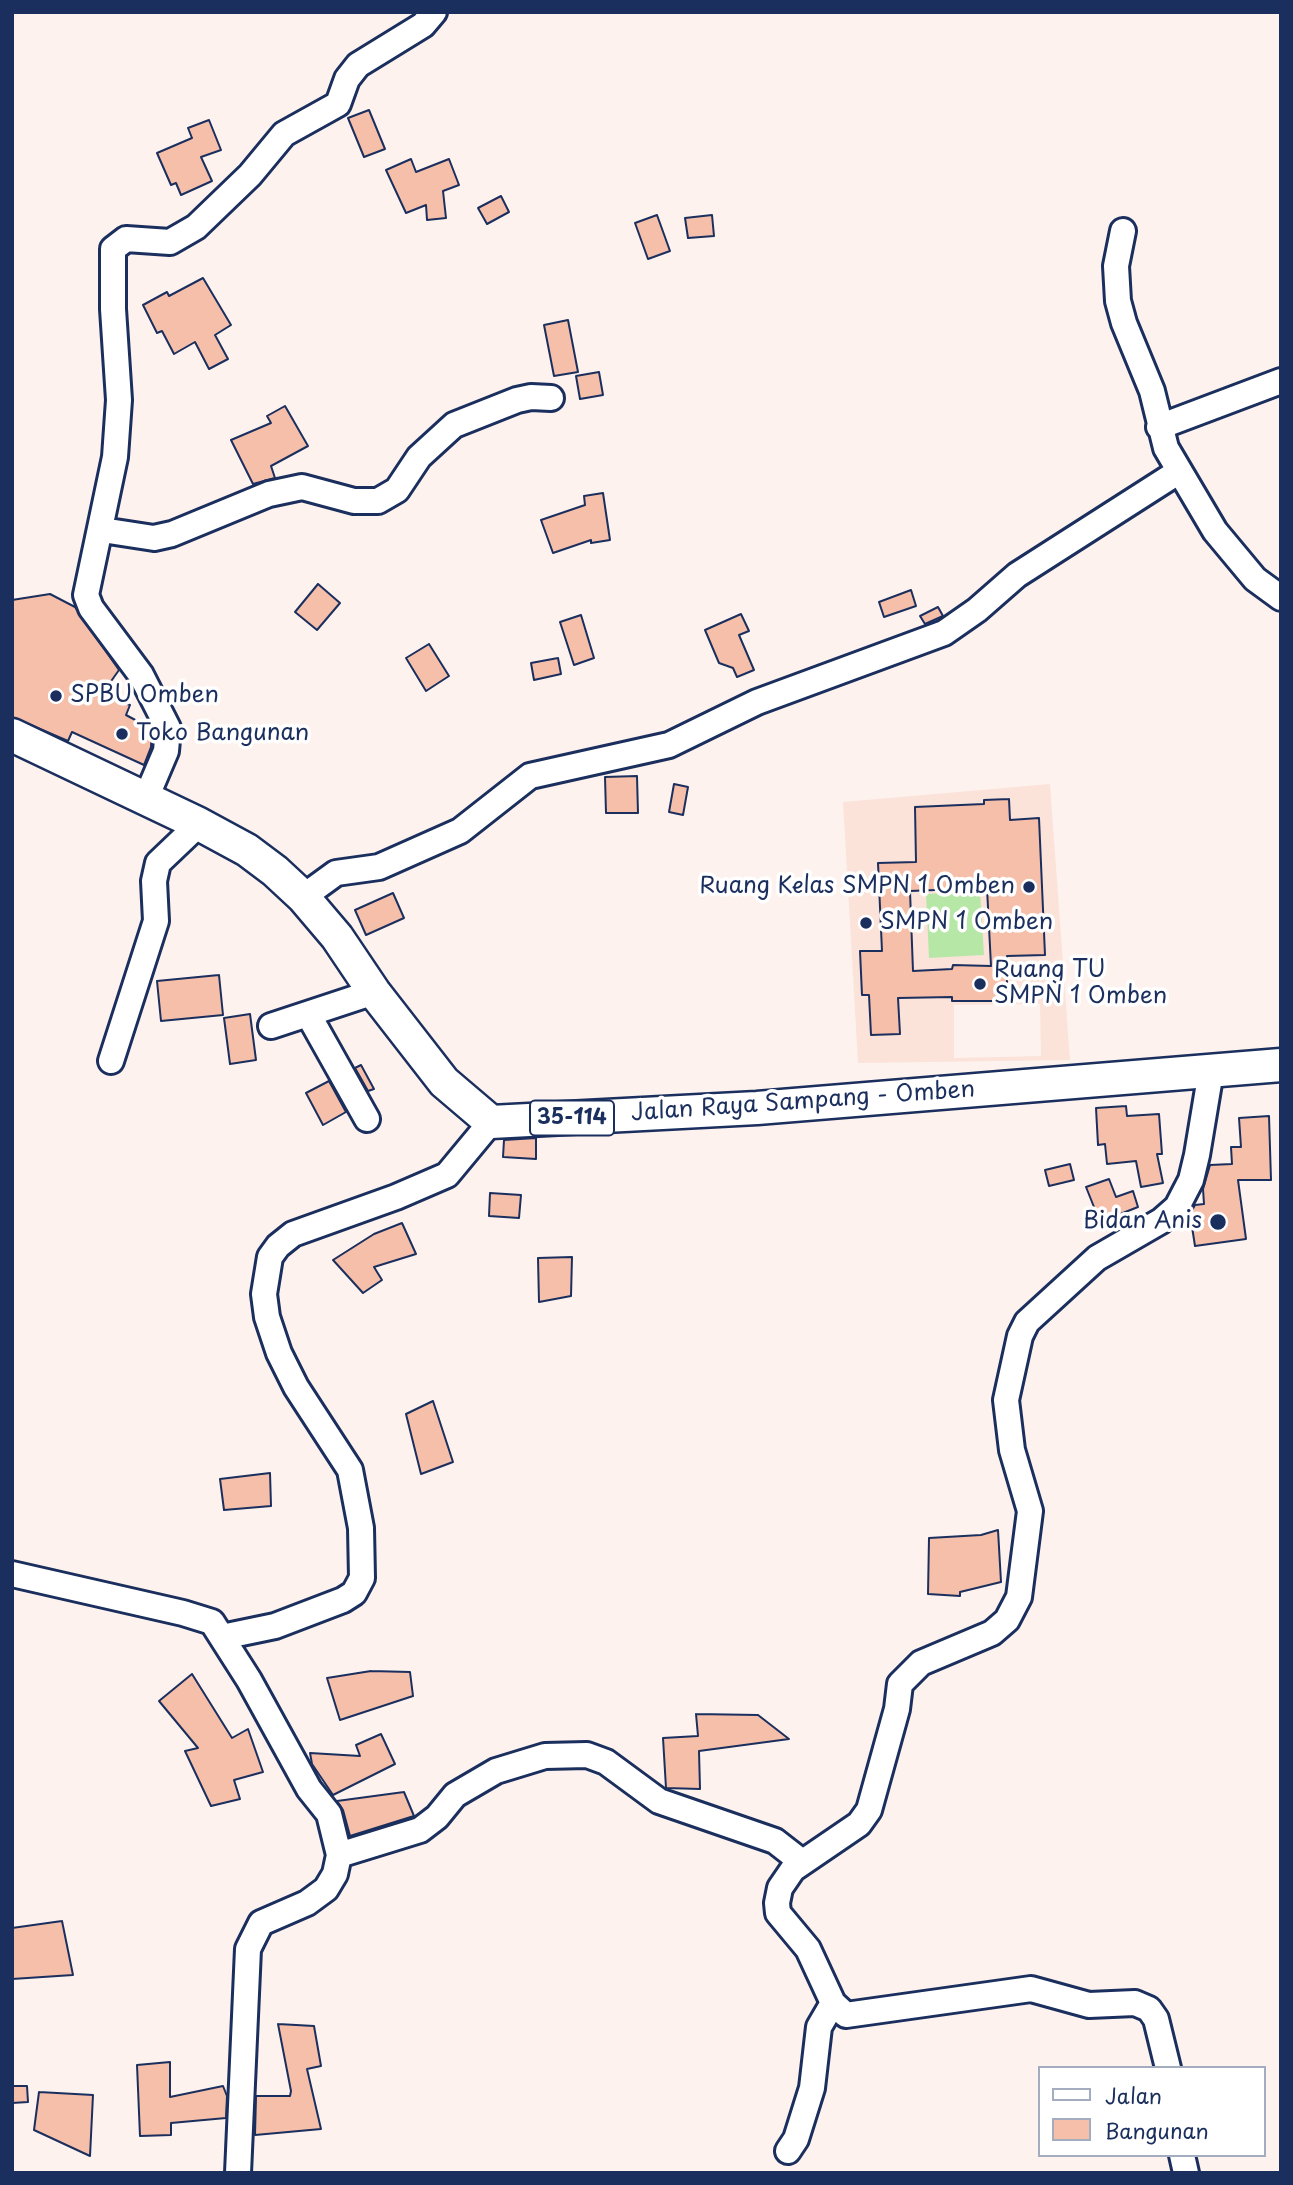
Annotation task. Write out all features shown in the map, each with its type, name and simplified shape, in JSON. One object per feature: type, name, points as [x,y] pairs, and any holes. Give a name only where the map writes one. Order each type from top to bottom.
[{"type":"main road","points":[[12,735],[146,798],[247,850],[303,897],[337,937],[373,992],[443,1082],[491,1122]]},
{"type":"main road","name":"Jalan Raya Sampang - Omben","points":[[491,1122],[757,1108],[1281,1065]]},
{"type":"street","points":[[146,798],[166,751],[168,728],[141,675],[91,608],[86,595],[87,580],[102,530],[115,457],[119,400],[113,309],[113,249],[126,239],[170,242],[196,227],[250,175],[284,134],[338,104],[347,79],[358,65],[423,24],[434,12]]},
{"type":"street","points":[[1123,230],[1116,266],[1118,301],[1124,323],[1152,391],[1159,427],[1178,472],[1237,558],[1255,579],[1281,598]]},
{"type":"street","points":[[1159,427],[1281,381]]},
{"type":"street","points":[[102,530],[141,537],[163,536],[269,494],[302,487],[354,501],[379,501],[397,490],[419,457],[454,425],[517,400],[531,397],[551,398]]},
{"type":"street","points":[[303,897],[336,873],[379,867],[460,831],[530,776],[669,745],[757,702],[944,633],[977,610],[1017,575],[1178,472]]},
{"type":"street","points":[[111,1061],[156,921],[155,881],[158,863],[198,824]]},
{"type":"street","points":[[271,1026],[373,992]]},
{"type":"street","points":[[308,1014],[367,1119]]},
{"type":"street","points":[[1168,2066],[1156,2019],[1149,2009],[1135,2003],[1089,2005],[1031,1989],[846,2015],[833,2003],[808,1949],[778,1913],[779,1888],[785,1877],[802,1862],[859,1824],[869,1810],[897,1709],[900,1684],[921,1663],[992,1633],[1007,1620],[1019,1597],[1030,1511],[1012,1450],[1006,1400],[1020,1336],[1027,1322],[1097,1258],[1161,1221],[1177,1207],[1191,1180],[1211,1071]]},
{"type":"street","points":[[222,1637],[275,1626],[343,1600],[354,1593],[362,1578],[362,1528],[350,1469],[296,1387],[279,1353],[267,1317],[264,1294],[270,1257],[278,1246],[293,1234],[407,1193],[447,1175],[491,1122]]},
{"type":"street","points":[[12,1574],[212,1622],[309,1789],[329,1814],[339,1854],[335,1874],[326,1889],[307,1903],[261,1923],[250,1939],[238,2173]]},
{"type":"street","points":[[339,1854],[420,1830],[455,1796],[496,1770],[545,1756],[587,1755],[606,1762],[659,1801],[775,1841],[802,1862]]},
{"type":"street","points":[[788,2151],[796,2139],[812,2088],[819,2027],[833,2003]]},
{"type":"shaded area","name":"SMPN 1 Omben","points":[[1050,784],[1070,1060],[858,1063],[843,802]],"holes":[[[1009,799],[1011,852],[986,854],[984,801]],[[973,805],[916,839],[915,807]],[[1038,818],[1044,955],[1020,956],[1014,820]],[[917,857],[960,889],[918,891]],[[879,863],[909,863],[912,947]],[[988,900],[1015,952],[990,953]],[[892,950],[894,994],[862,995],[860,952]],[[953,966],[1007,967],[1006,1001],[953,1001]],[[899,972],[938,997],[900,998]],[[898,997],[900,1034],[871,1035],[870,998]],[[1040,1004],[1041,1056],[954,1058],[954,1005]]]},
{"type":"green space","points":[[980,891],[984,955],[929,958],[926,894]]},
{"type":"building","points":[[369,110],[385,149],[364,157],[348,118]]},
{"type":"building","points":[[209,120],[221,150],[201,157],[212,181],[181,195],[176,183],[171,185],[157,153],[192,138],[188,128]]},
{"type":"building","points":[[411,159],[416,172],[449,159],[459,185],[443,191],[446,218],[427,220],[426,205],[406,213],[386,170]]},
{"type":"building","points":[[501,196],[509,212],[487,224],[478,208]]},
{"type":"building","points":[[657,215],[670,251],[648,259],[635,223]]},
{"type":"building","points":[[712,215],[714,236],[688,238],[685,218]]},
{"type":"building","points":[[203,278],[231,325],[215,335],[228,359],[209,369],[195,342],[174,354],[162,331],[157,333],[143,305],[167,292],[169,296]]},
{"type":"building","points":[[568,320],[578,372],[554,376],[544,325]]},
{"type":"building","points":[[599,372],[603,395],[580,399],[576,376]]},
{"type":"building","points":[[285,406],[308,446],[271,466],[275,478],[253,484],[231,440],[271,423],[267,416]]},
{"type":"building","points":[[603,493],[610,540],[591,543],[591,540],[553,553],[541,520],[585,505],[584,496]]},
{"type":"building","points":[[318,584],[340,603],[317,630],[295,612]]},
{"type":"building","points":[[911,590],[916,606],[884,617],[879,602]]},
{"type":"building","name":"SPBU Omben","points":[[50,594],[75,607],[119,670],[102,694],[130,705],[126,715],[152,729],[151,747],[144,765],[72,732],[68,741],[12,717],[12,600]]},
{"type":"building","points":[[938,607],[943,616],[925,624],[920,616]]},
{"type":"building","points":[[741,614],[749,631],[739,635],[754,670],[737,677],[733,668],[719,663],[705,630]]},
{"type":"building","points":[[581,615],[594,658],[574,665],[560,622]]},
{"type":"building","points":[[429,644],[449,676],[426,691],[406,658]]},
{"type":"building","points":[[558,658],[561,674],[534,680],[531,663]]},
{"type":"building","points":[[637,776],[638,813],[606,813],[605,777]]},
{"type":"building","points":[[674,784],[688,787],[683,815],[669,812]]},
{"type":"building","points":[[1009,799],[1010,820],[1039,818],[1045,955],[1007,956],[1007,1001],[952,1001],[952,997],[898,998],[900,1034],[871,1035],[869,995],[862,995],[860,951],[882,951],[878,863],[916,862],[915,807],[984,804],[984,800]],"holes":[[[987,888],[991,966],[953,965],[952,969],[913,971],[910,891]]]},
{"type":"building","points":[[393,893],[404,918],[366,935],[355,910]]},
{"type":"building","points":[[219,975],[223,1015],[161,1021],[157,981]]},
{"type":"building","points":[[250,1014],[256,1060],[230,1064],[224,1018]]},
{"type":"building","points":[[361,1065],[374,1089],[368,1091],[355,1068]]},
{"type":"building","points":[[329,1081],[346,1112],[323,1125],[306,1093]]},
{"type":"building","points":[[1126,1106],[1127,1116],[1159,1114],[1162,1154],[1157,1154],[1163,1183],[1141,1187],[1136,1161],[1107,1164],[1105,1144],[1098,1145],[1096,1108]]},
{"type":"building","points":[[1269,1116],[1271,1180],[1238,1180],[1246,1239],[1195,1246],[1190,1214],[1195,1205],[1204,1204],[1203,1189],[1210,1165],[1232,1164],[1231,1147],[1241,1147],[1239,1118]]},
{"type":"building","points":[[536,1138],[536,1159],[503,1157],[504,1140]]},
{"type":"building","points":[[1070,1164],[1074,1180],[1049,1186],[1045,1170]]},
{"type":"building","points":[[1109,1179],[1116,1197],[1133,1191],[1138,1207],[1100,1222],[1086,1187]]},
{"type":"building","points":[[490,1193],[521,1195],[519,1218],[489,1216]]},
{"type":"building","points":[[402,1223],[416,1254],[374,1267],[382,1280],[363,1293],[333,1260],[374,1234]]},
{"type":"building","points":[[572,1257],[571,1296],[539,1302],[538,1258]]},
{"type":"building","points":[[433,1401],[453,1462],[421,1474],[406,1414]]},
{"type":"building","points":[[270,1473],[271,1506],[224,1510],[220,1479]]},
{"type":"building","points":[[998,1530],[1001,1582],[960,1592],[960,1596],[928,1594],[929,1538],[981,1535]]},
{"type":"building","points":[[371,1671],[410,1672],[413,1696],[340,1720],[327,1678]]},
{"type":"building","points":[[192,1674],[232,1738],[248,1729],[263,1772],[234,1780],[240,1799],[211,1806],[185,1751],[198,1748],[159,1701]]},
{"type":"building","points":[[696,1714],[758,1715],[789,1739],[699,1751],[700,1789],[666,1788],[663,1738],[698,1736]]},
{"type":"building","points":[[381,1734],[395,1764],[333,1795],[312,1764],[310,1753],[360,1756],[356,1745]]},
{"type":"building","points":[[404,1792],[414,1816],[350,1836],[343,1810],[337,1801]]},
{"type":"building","points":[[62,1921],[73,1975],[12,1979],[12,1928]]},
{"type":"building","points":[[278,2024],[314,2026],[321,2066],[307,2069],[321,2129],[255,2135],[256,2096],[290,2096]]},
{"type":"building","points":[[170,2062],[170,2097],[223,2086],[227,2096],[226,2118],[171,2123],[171,2135],[140,2136],[137,2065]]},
{"type":"building","points":[[12,2086],[27,2086],[28,2102],[12,2103]]},
{"type":"building","points":[[39,2092],[93,2095],[90,2156],[34,2130]]},
{"type":"place","name":"SPBU Omben","points":[[56,696]]},
{"type":"place","name":"Toko Bangunan","points":[[122,734]]},
{"type":"place","name":"Ruang Kelas SMPN 1 Omben","points":[[1029,887]]},
{"type":"place","name":"SMPN 1 Omben","points":[[866,923]]},
{"type":"place","name":"Ruang TU SMPN 1 Omben","points":[[980,984]]},
{"type":"place","name":"Bidan Anis","points":[[1218,1222]]}]
